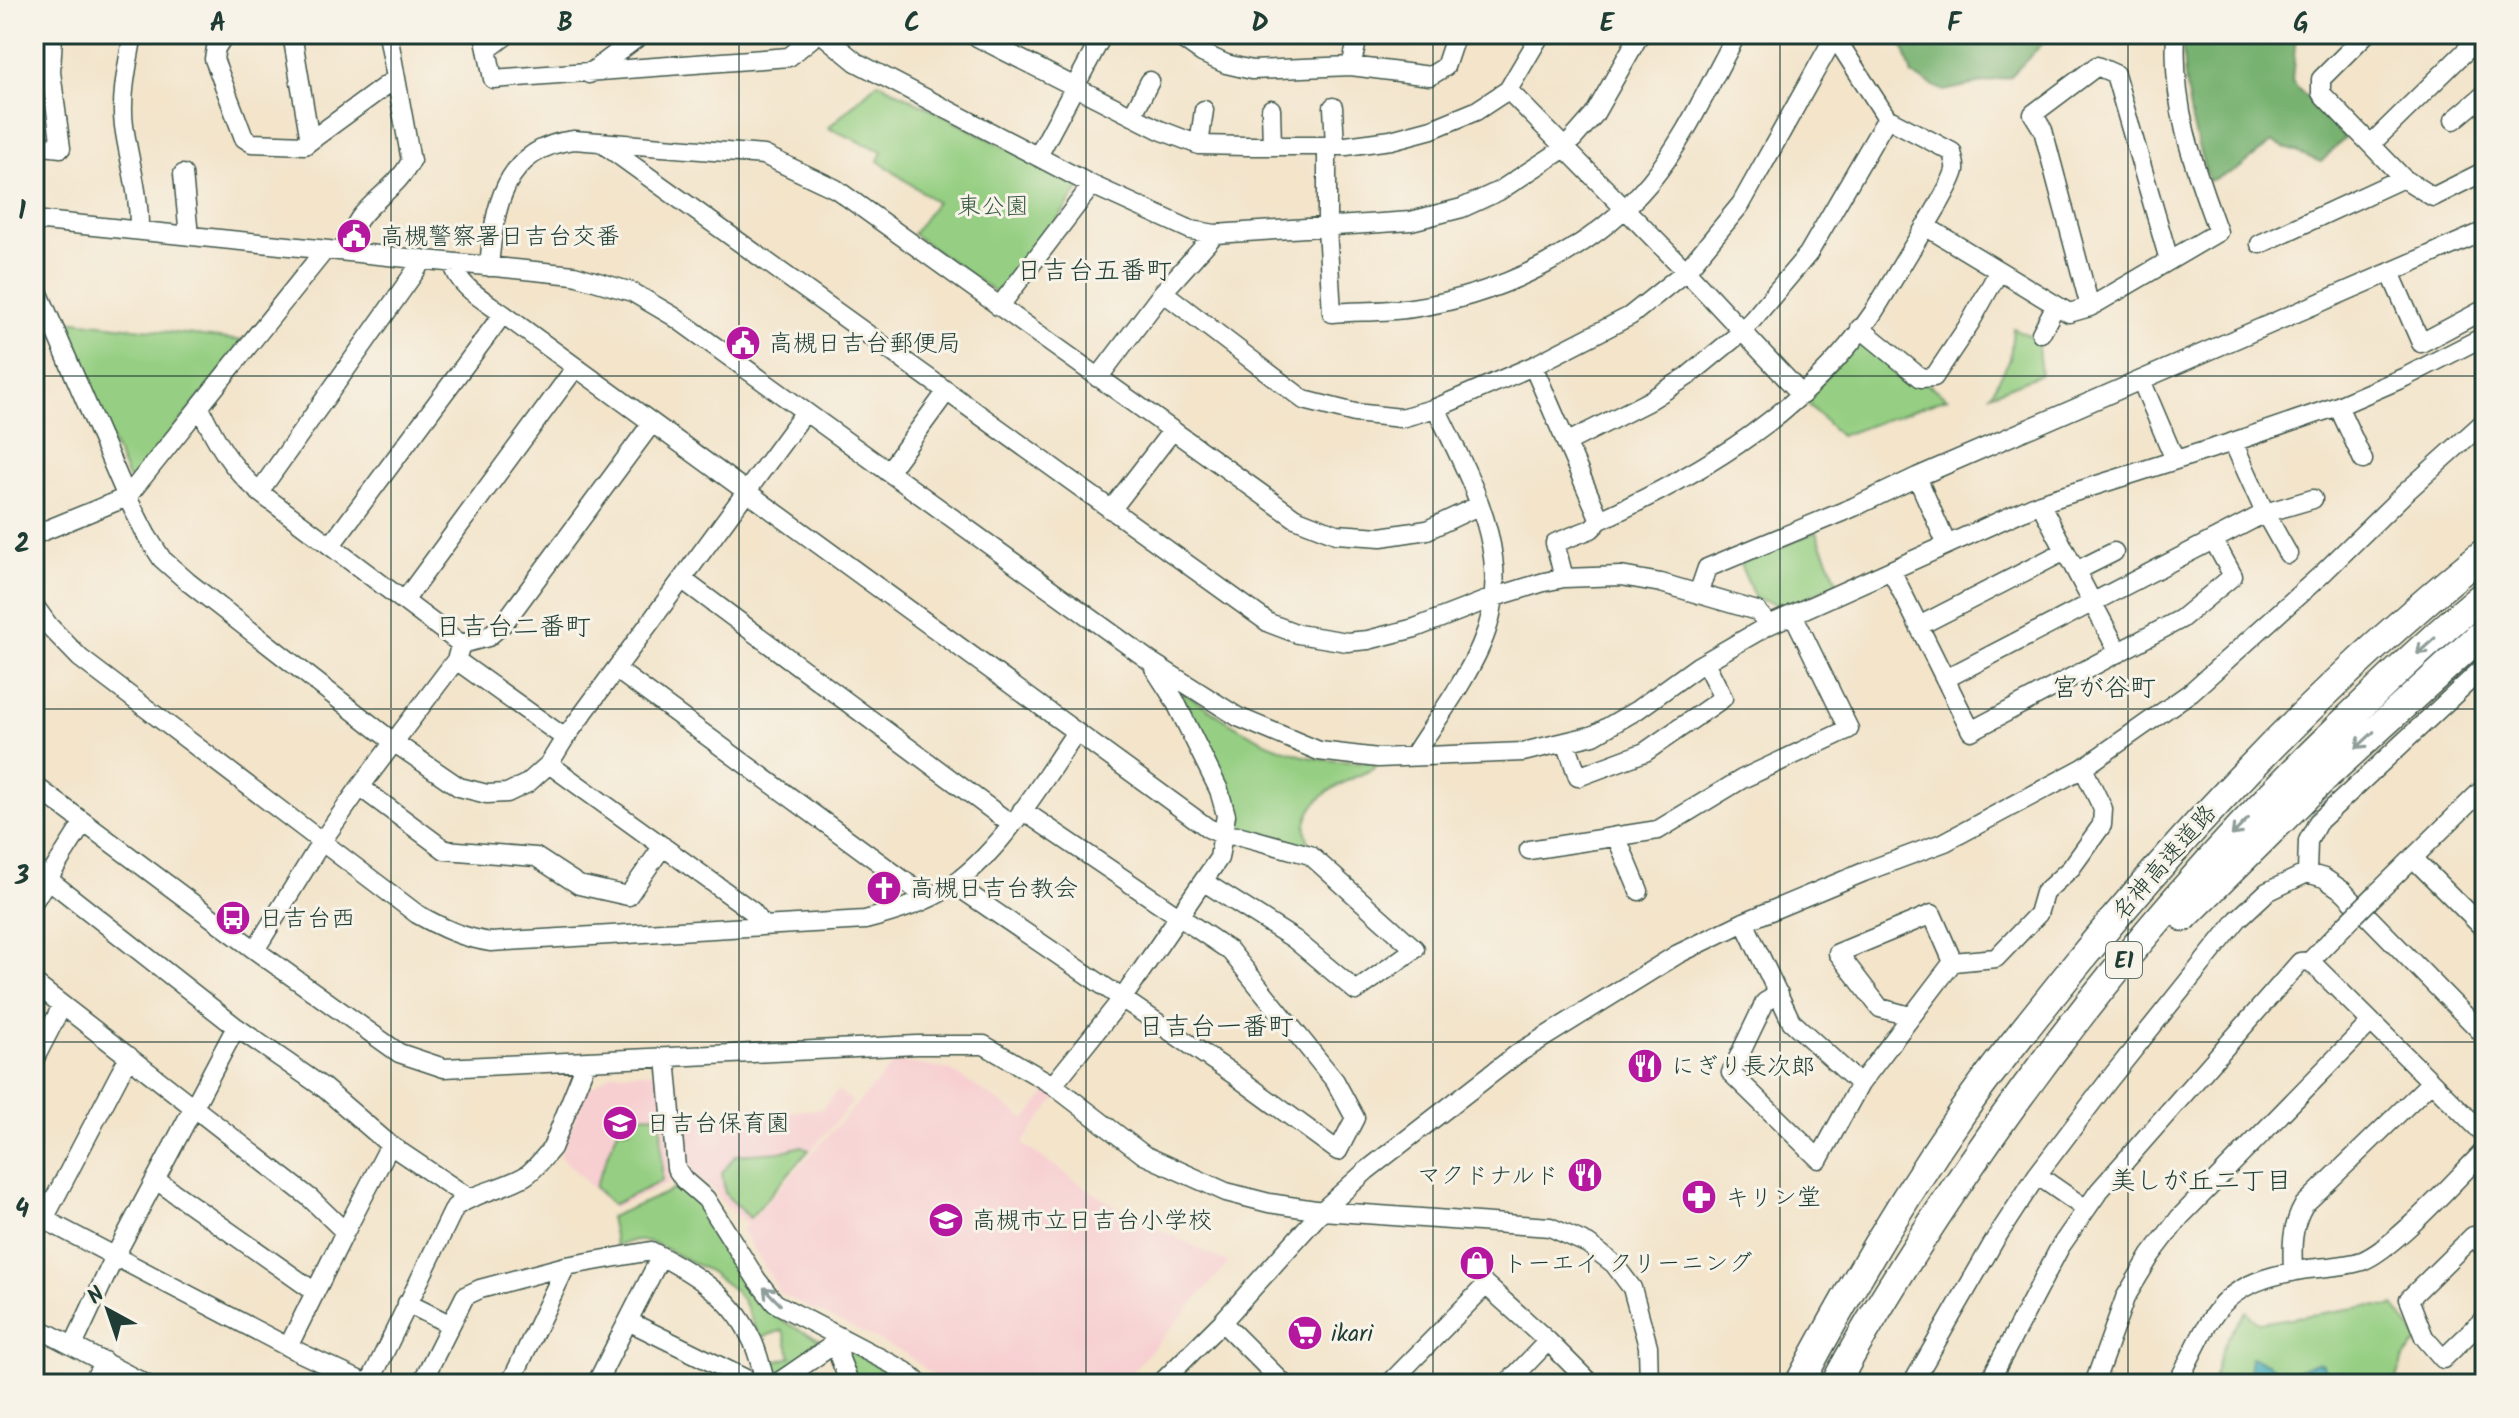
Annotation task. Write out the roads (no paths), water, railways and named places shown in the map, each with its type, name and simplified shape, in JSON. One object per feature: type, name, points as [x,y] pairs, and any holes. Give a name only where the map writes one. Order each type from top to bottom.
[{"type":"highway","points":[[1829,1328],[1881,1220],[1954,1104],[2032,999],[2111,901],[2279,719],[2359,643],[2485,534]]},
{"type":"highway","name":"名神高速道路","points":[[1799,1384],[1887,1228],[1963,1112],[2121,910],[2208,811],[2287,731],[2368,653],[2485,552]]},
{"type":"highway","name":"名神高速道路","points":[[1840,1374],[1916,1248],[1989,1138],[2063,1036],[2144,935],[2231,836],[2311,755],[2388,680],[2485,594]]},
{"type":"highway","points":[[1840,1374],[1999,1143],[2071,1045],[2117,991],[2179,921],[2293,808],[2485,631]]},
{"type":"street","points":[[34,145],[61,148],[51,72],[53,34]]},
{"type":"street","points":[[133,34],[127,67],[124,123],[140,207],[139,230]]},
{"type":"street","points":[[225,34],[216,48],[214,59],[244,138],[252,143],[305,145],[396,78]]},
{"type":"street","points":[[292,34],[310,141]]},
{"type":"street","points":[[347,252],[352,228],[360,215],[405,172],[411,161],[388,34]]},
{"type":"street","points":[[508,34],[485,42],[493,79],[789,57],[820,34],[856,62],[1092,185],[1191,230],[1215,234],[1411,221],[1462,208],[1499,191],[1565,148],[1594,115],[1640,34]]},
{"type":"street","points":[[589,74],[642,34]]},
{"type":"street","points":[[971,34],[1160,130],[1199,145],[1272,146],[1331,146],[1391,140],[1432,129],[1476,111],[1508,90],[1541,34]]},
{"type":"street","points":[[1038,156],[1103,34]]},
{"type":"street","points":[[1175,34],[1214,58],[1252,70],[1351,66],[1430,76],[1445,67],[1456,34]]},
{"type":"street","points":[[1351,66],[1359,34]]},
{"type":"street","points":[[1333,107],[1327,228],[1332,313],[1412,308],[1459,297],[1522,276],[1592,237],[1625,209],[1670,154],[1737,34]]},
{"type":"street","points":[[1163,292],[1304,400],[1355,413],[1401,418],[1436,408],[1533,366],[1630,316],[1686,271],[1741,204],[1834,34],[1887,118],[1952,152],[1955,169],[1925,226],[1860,328],[1802,395],[1747,439],[1691,476],[1600,520],[1591,529],[1555,543],[1564,578]]},
{"type":"street","points":[[1925,226],[2069,313],[2090,307],[2218,232],[2188,149],[2174,78],[2176,34]]},
{"type":"street","points":[[2366,34],[2321,79],[2321,93],[2403,178],[2433,197],[2485,171]]},
{"type":"street","points":[[2372,143],[2483,34]]},
{"type":"street","points":[[2090,307],[2043,130],[2033,114],[2097,66],[2115,74],[2169,260]]},
{"type":"street","points":[[1132,116],[1150,81]]},
{"type":"street","points":[[1508,90],[1686,271],[1802,395]]},
{"type":"street","points":[[2454,120],[2485,94]]},
{"type":"street","points":[[1271,109],[1272,146]]},
{"type":"street","points":[[1199,145],[1204,110]]},
{"type":"street","points":[[1566,443],[1647,402],[1688,376],[1743,331],[1808,254],[1887,118]]},
{"type":"street","points":[[489,267],[493,220],[504,187],[517,167],[554,143],[574,140],[764,155],[836,189],[1295,518],[1336,534],[1381,537],[1427,530],[1480,505]]},
{"type":"street","points":[[603,144],[1269,623],[1298,634],[1347,642],[1368,640],[1415,628],[1495,597],[1564,578],[1621,576],[1661,583],[1757,611],[1769,625]]},
{"type":"street","points":[[183,174],[189,236]]},
{"type":"street","points":[[2260,244],[2403,178]]},
{"type":"street","points":[[999,307],[1092,185]]},
{"type":"street","points":[[34,220],[574,275],[632,292],[673,316],[1150,661],[1238,717],[1319,751],[1378,758],[1523,752],[1594,735],[1637,710],[1705,662],[1769,625],[2040,503],[2338,406],[2405,377],[2485,336]]},
{"type":"street","points":[[1698,594],[1707,568],[1854,507],[2485,231]]},
{"type":"street","points":[[1098,378],[1163,292],[1215,234]]},
{"type":"street","points":[[34,535],[127,497],[325,250]]},
{"type":"street","points":[[259,492],[422,259]]},
{"type":"street","points":[[453,263],[455,274],[461,282],[503,314],[1208,828],[1223,835],[1241,836],[1310,855],[1415,949],[1356,991],[1294,939],[1204,882]]},
{"type":"street","points":[[1860,328],[1921,378],[1934,377],[1970,323],[1999,271]]},
{"type":"street","points":[[2390,272],[2421,343],[2485,309]]},
{"type":"street","points":[[34,282],[127,497],[162,559],[392,741],[459,787],[487,794],[507,793],[528,783],[549,764],[805,412]]},
{"type":"street","points":[[2041,333],[2056,305]]},
{"type":"street","points":[[331,545],[503,314]]},
{"type":"street","points":[[1533,366],[1600,520]]},
{"type":"street","points":[[404,601],[576,367]]},
{"type":"street","points":[[2141,380],[2175,460]]},
{"type":"street","points":[[888,472],[947,391]]},
{"type":"street","points":[[2338,406],[2363,460]]},
{"type":"street","points":[[200,408],[223,453],[239,474],[404,601],[458,652],[565,738]]},
{"type":"street","points":[[1414,755],[1481,645],[1495,597],[1495,553],[1480,505],[1436,408]]},
{"type":"street","points":[[1160,1384],[1222,1322],[1322,1211],[1366,1171],[1517,1054],[1678,954],[1744,922],[1945,842],[2083,768],[2191,692],[2485,421]]},
{"type":"street","points":[[255,950],[322,841],[458,652],[488,637],[504,623],[652,423]]},
{"type":"street","points":[[1111,510],[1172,431]]},
{"type":"street","points":[[2233,442],[2265,513],[2288,554]]},
{"type":"street","points":[[1917,477],[1947,545]]},
{"type":"street","points":[[1945,679],[2265,513],[2313,499]]},
{"type":"street","points":[[2040,503],[2119,653]]},
{"type":"street","points":[[1891,570],[1971,731],[2181,619],[2233,576],[2214,541]]},
{"type":"street","points":[[1919,626],[2065,551]]},
{"type":"street","points":[[2076,571],[2114,552]]},
{"type":"street","points":[[683,580],[1016,817],[1180,915],[1230,951],[1335,1081],[1355,1118],[1338,1151],[1233,1074],[954,884]]},
{"type":"street","points":[[34,605],[49,626],[80,658],[417,914],[444,930],[468,939],[491,942],[865,920],[896,912],[954,884],[990,851],[1076,732]]},
{"type":"street","points":[[1529,850],[1658,830],[1742,779],[1849,729],[1793,614]]},
{"type":"street","points":[[1053,1085],[1122,999],[1219,858],[1226,815],[1219,790],[1174,699],[1150,661]]},
{"type":"street","points":[[1566,742],[1578,777],[1645,752],[1723,698],[1705,662]]},
{"type":"street","points":[[2307,873],[2308,841],[2318,822],[2485,666]]},
{"type":"street","points":[[617,670],[925,899]]},
{"type":"street","points":[[549,764],[752,911],[763,925]]},
{"type":"street","points":[[1779,994],[1765,1002],[1731,1073],[1819,1159],[1860,1084],[1953,962],[1996,958],[2038,914],[2044,893],[2071,868],[2102,825],[2103,809],[2083,768]]},
{"type":"street","points":[[34,785],[399,1053],[444,1068],[917,1045],[984,1045],[1053,1085],[1144,1155],[1226,1192],[1269,1203],[1322,1211],[1550,1227],[1588,1244],[1614,1264],[1632,1288],[1648,1346],[1649,1384]]},
{"type":"street","points":[[360,787],[445,850],[536,857],[579,885],[628,896],[663,846]]},
{"type":"street","points":[[1988,1384],[2060,1247],[2099,1191],[2300,962],[2310,961],[2485,787]]},
{"type":"street","points":[[34,901],[41,874],[84,822]]},
{"type":"street","points":[[1616,836],[1639,891]]},
{"type":"street","points":[[2413,858],[2485,930]]},
{"type":"street","points":[[1912,1384],[1996,1238],[2037,1175],[2238,919],[2267,892],[2307,873],[2324,878],[2343,891],[2485,1036]]},
{"type":"street","points":[[41,874],[236,1027],[324,1088],[390,1145],[469,1198]]},
{"type":"street","points":[[1910,1016],[1880,1008],[1838,953],[1932,914],[1953,962]]},
{"type":"street","points":[[1744,922],[1791,1021],[1860,1084]]},
{"type":"street","points":[[2310,961],[2485,1135]]},
{"type":"street","points":[[34,983],[310,1198],[345,1232]]},
{"type":"street","points":[[34,1060],[62,1006]]},
{"type":"street","points":[[2094,1384],[2125,1298],[2170,1229],[2371,1022]]},
{"type":"street","points":[[73,1346],[115,1256],[236,1027]]},
{"type":"street","points":[[129,1056],[39,1216],[288,1347],[368,1384],[455,1207],[469,1198],[527,1175],[552,1148],[586,1063]]},
{"type":"street","points":[[666,1058],[676,1168],[684,1180],[706,1199],[757,1280],[775,1303],[905,1371],[920,1384]]},
{"type":"street","points":[[2293,1272],[2291,1241],[2295,1220],[2304,1205],[2431,1082]]},
{"type":"street","points":[[288,1347],[390,1145]]},
{"type":"street","points":[[2181,1384],[2181,1376],[2207,1324],[2230,1295],[2255,1280],[2362,1260],[2392,1241],[2485,1150]]},
{"type":"street","points":[[2037,1175],[2086,1209]]},
{"type":"street","points":[[156,1180],[315,1292]]},
{"type":"street","points":[[2481,1329],[2443,1359],[2424,1337],[2409,1299],[2473,1236],[2485,1249]]},
{"type":"street","points":[[421,1384],[465,1296],[480,1289],[566,1266],[651,1251],[711,1288],[736,1310],[752,1338],[766,1384]]},
{"type":"street","points":[[596,1384],[661,1256]]},
{"type":"street","points":[[510,1384],[566,1266]]},
{"type":"street","points":[[1389,1384],[1486,1285],[1591,1384]]},
{"type":"street","points":[[407,1303],[449,1324]]},
{"type":"street","points":[[628,1321],[756,1384]]},
{"type":"street","points":[[1222,1322],[1284,1384]]},
{"type":"street","points":[[34,1326],[146,1384]]},
{"type":"street","points":[[776,1384],[827,1349],[838,1337]]},
{"type":"street","points":[[838,1337],[840,1359],[850,1384]]},
{"type":"street","points":[[1507,1384],[1548,1341]]},
{"type":"street","points":[[92,1384],[104,1361]]},
{"type":"water","points":[[2251,1357],[2286,1375],[2316,1363],[2323,1364],[2327,1384],[2248,1384]]},
{"type":"place","name":"高槻警察署日吉台交番","points":[[354,236]]},
{"type":"place","name":"高槻日吉台郵便局","points":[[743,343]]},
{"type":"place","name":"高槻日吉台教会","points":[[884,888]]},
{"type":"place","name":"日吉台西","points":[[233,918]]},
{"type":"place","name":"にぎり長次郎","points":[[1645,1066]]},
{"type":"place","name":"日吉台保育園","points":[[620,1123]]},
{"type":"place","name":"マクドナルド","points":[[1585,1175]]},
{"type":"place","name":"キリン堂","points":[[1699,1197]]},
{"type":"place","name":"高槻市立日吉台小学校","points":[[946,1220]]},
{"type":"place","name":"トーエイ クリーニング","points":[[1477,1263]]},
{"type":"place","name":"ikari","points":[[1305,1333]]},
{"type":"district","name":"日吉台五番町","points":[[1094,270]]},
{"type":"district","name":"日吉台二番町","points":[[513,626]]},
{"type":"district","name":"宮が谷町","points":[[2104,687]]},
{"type":"district","name":"日吉台一番町","points":[[1216,1026]]},
{"type":"district","name":"美しが丘二丁目","points":[[2201,1180]]},
{"type":"park label","name":"東公園","points":[[993,206]]}]
